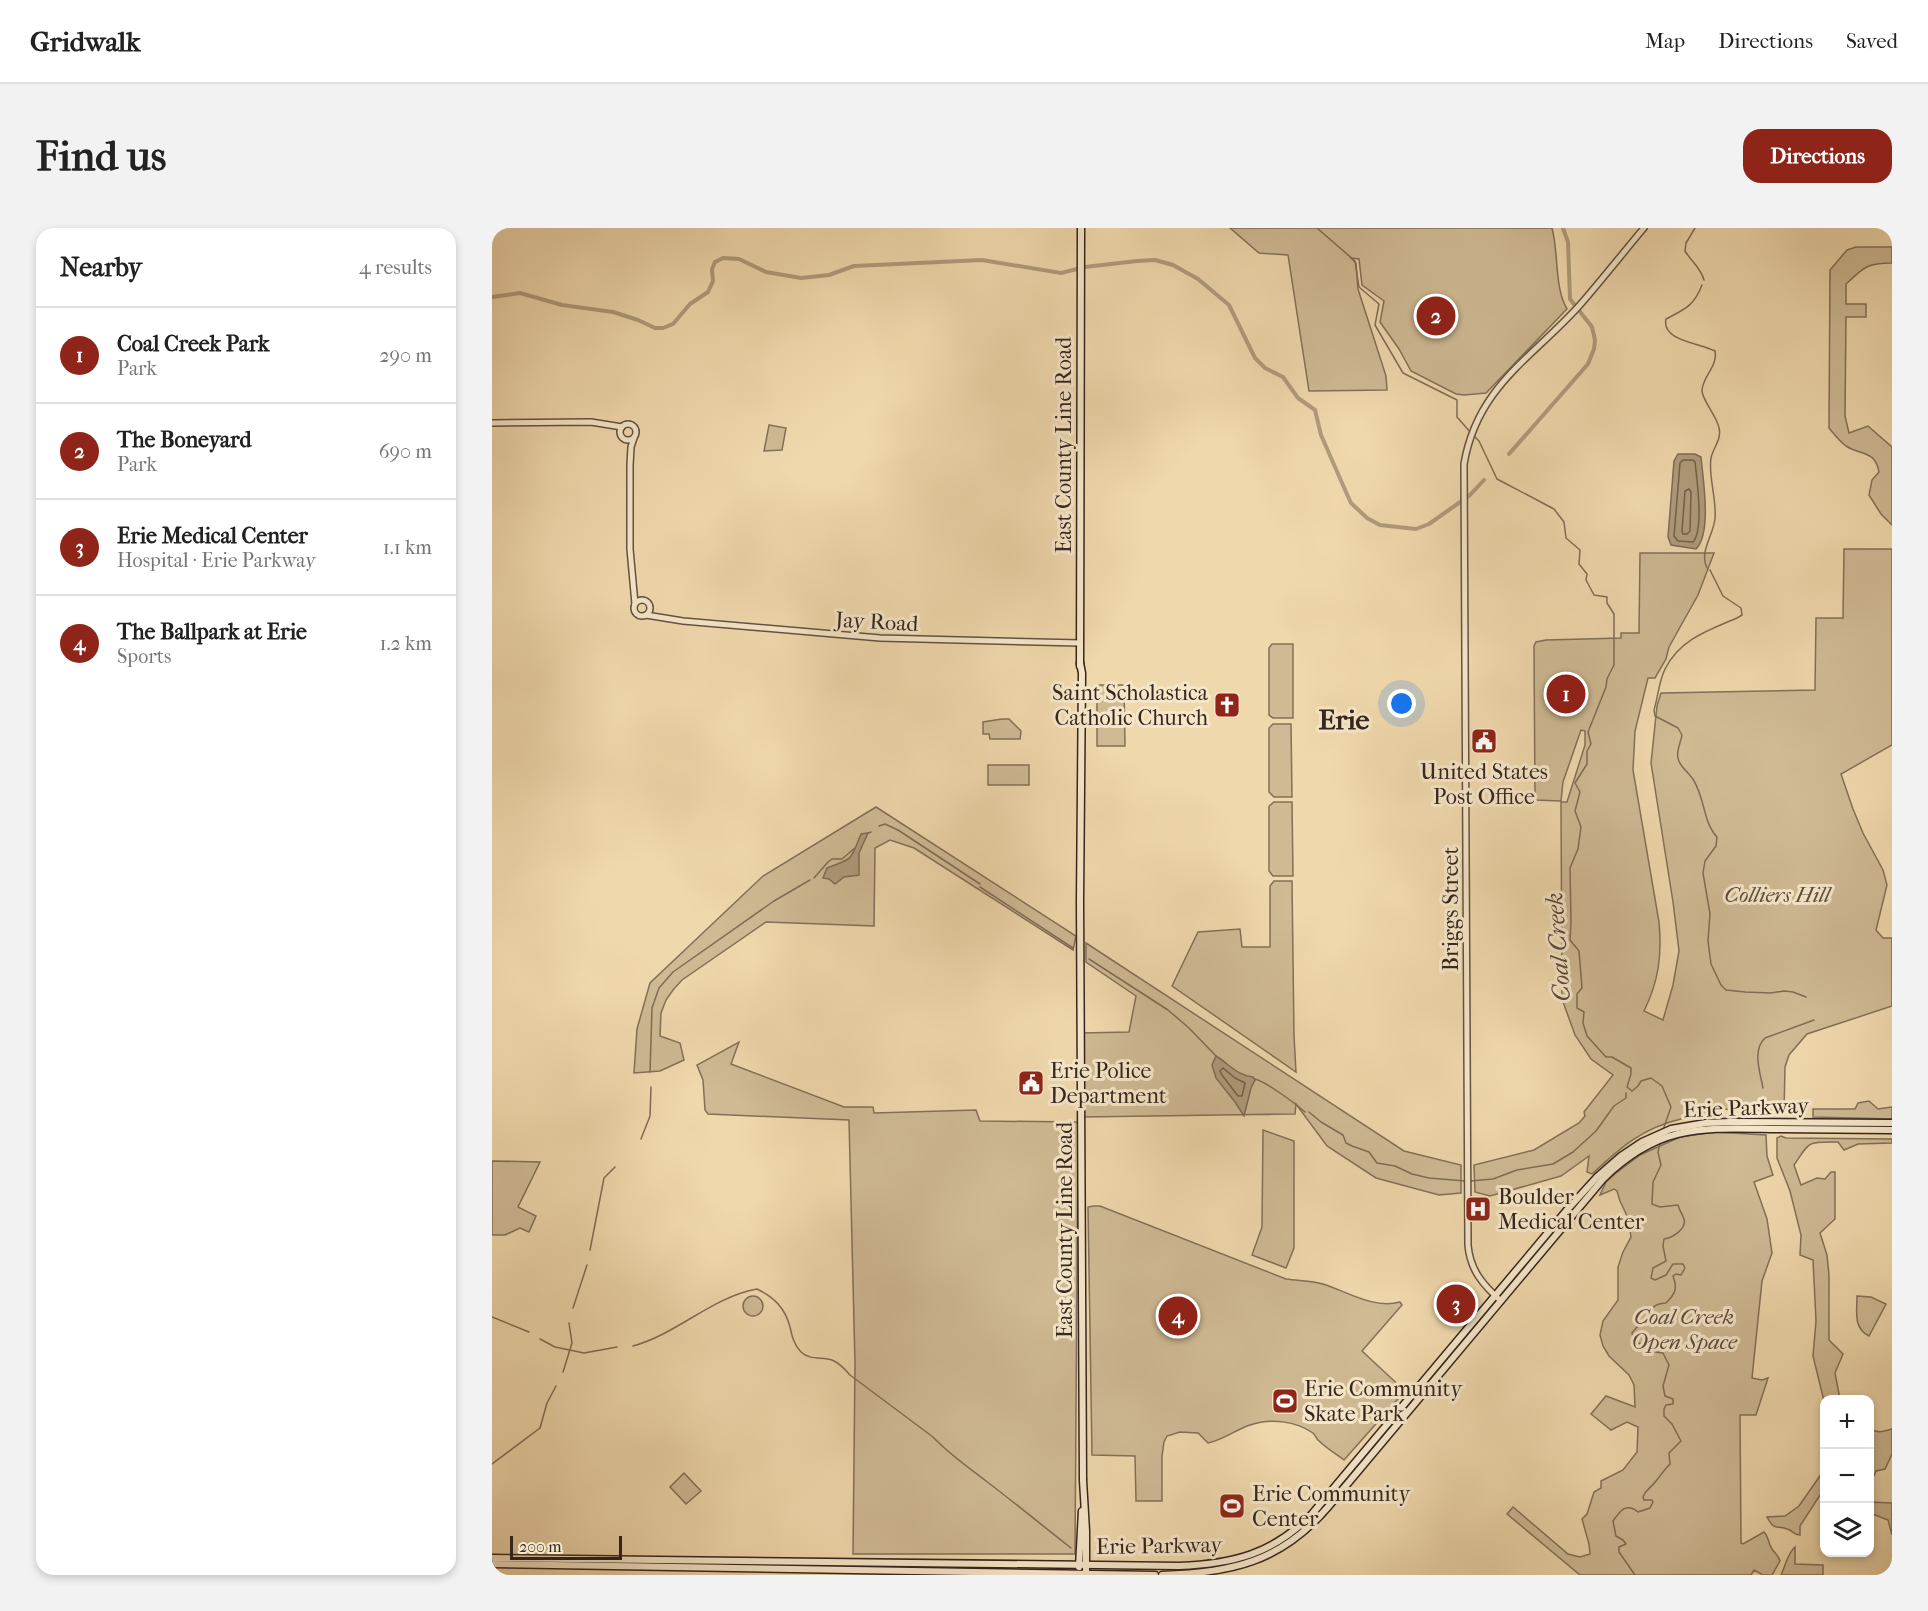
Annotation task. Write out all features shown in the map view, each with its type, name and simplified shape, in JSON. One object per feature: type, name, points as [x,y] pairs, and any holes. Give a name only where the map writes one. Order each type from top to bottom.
[{"type":"main road","name":"East County Line Road","points":[[1081,228],[1080,663],[1078,673],[1079,776],[1081,783],[1083,1496],[1086,1531],[1083,1574]]},
{"type":"main road","name":"Erie Parkway","points":[[1684,1128],[1730,1122],[1892,1123]]},
{"type":"main road","name":"Erie Parkway","points":[[1162,1575],[1234,1568],[1274,1553],[1297,1538],[1321,1515],[1597,1177],[1621,1156],[1671,1129],[1716,1127],[1892,1130]]},
{"type":"main road","name":"Erie Parkway","points":[[492,1558],[1179,1566],[1219,1564],[1253,1555],[1290,1535],[1312,1514],[1499,1298]]},
{"type":"main road","name":"Erie Parkway","points":[[492,1564],[1155,1575]]},
{"type":"street","name":"Briggs Street","points":[[1499,1298],[1478,1278],[1471,1262],[1468,1245],[1464,464],[1469,439],[1490,397],[1503,381],[1577,308],[1644,228]]},
{"type":"street","points":[[492,423],[598,423],[622,427],[627,424],[634,426],[636,432],[630,465]]},
{"type":"street","points":[[587,423],[613,429],[628,441],[634,438]]},
{"type":"street","points":[[622,427],[622,437],[628,445],[630,465],[630,549],[634,609],[636,613],[646,615],[650,607],[634,588]]},
{"type":"street","points":[[635,604],[645,600]]},
{"type":"street","name":"Jay Road","points":[[650,607],[657,614],[673,619]]},
{"type":"street","name":"Jay Road","points":[[646,615],[880,638],[1080,643]]},
{"type":"green space","points":[[1230,228],[1552,228],[1558,281],[1567,309],[1486,393],[1456,394],[1411,371],[1380,322],[1384,301],[1362,285],[1359,259],[1351,258],[1356,263],[1358,289],[1386,376],[1387,390],[1309,391],[1288,255],[1259,253]]},
{"type":"green space","points":[[1856,247],[1892,247],[1892,263],[1866,267],[1846,284],[1846,304],[1866,304],[1866,317],[1846,317],[1845,416],[1849,433],[1868,426],[1892,447],[1892,525],[1881,514],[1869,495],[1872,480],[1879,472],[1874,460],[1867,454],[1846,446],[1829,428],[1830,270],[1847,250]]},
{"type":"green space","points":[[769,425],[786,428],[782,450],[764,451]]},
{"type":"green space","name":"Colliers Hill","points":[[1844,549],[1892,549],[1892,745],[1841,774],[1853,809],[1883,870],[1887,885],[1876,930],[1883,938],[1892,938],[1892,1006],[1807,1034],[1789,1055],[1785,1067],[1784,1112],[1723,1109],[1723,1116],[1681,1119],[1655,1128],[1632,1140],[1592,1174],[1587,1172],[1589,1156],[1561,1176],[1490,1196],[1475,1192],[1474,1165],[1534,1150],[1579,1123],[1585,1116],[1584,1112],[1613,1075],[1591,1059],[1575,1035],[1562,999],[1561,802],[1567,802],[1585,745],[1585,731],[1581,730],[1563,782],[1561,801],[1535,800],[1534,646],[1536,642],[1621,638],[1621,633],[1639,633],[1640,553],[1714,553],[1698,595],[1669,647],[1666,659],[1655,678],[1648,678],[1635,731],[1633,770],[1660,934],[1660,956],[1656,978],[1644,1011],[1663,1020],[1673,985],[1679,951],[1651,763],[1657,706],[1661,693],[1815,690],[1816,618],[1843,618]]},
{"type":"green space","points":[[1272,644],[1293,644],[1293,718],[1273,718],[1269,715],[1269,648]]},
{"type":"green space","points":[[1097,685],[1124,685],[1125,746],[1097,746]]},
{"type":"green space","points":[[1009,719],[1021,731],[1020,739],[990,739],[989,734],[983,734],[983,722]]},
{"type":"green space","points":[[1273,724],[1291,724],[1292,797],[1274,797],[1269,792],[1269,728]]},
{"type":"green space","points":[[988,765],[1029,765],[1029,785],[988,785]]},
{"type":"green space","points":[[1274,802],[1292,802],[1293,876],[1273,876],[1269,871],[1269,806]]},
{"type":"green space","points":[[876,807],[1076,936],[1073,950],[914,848],[890,840],[875,848],[874,926],[766,922],[682,980],[666,1000],[661,1013],[660,1036],[680,1043],[684,1060],[660,1071],[634,1073],[637,1029],[650,983],[763,876]]},
{"type":"green space","points":[[1274,881],[1292,881],[1296,1072],[1172,986],[1198,932],[1240,929],[1242,947],[1270,947],[1270,886]]},
{"type":"green space","points":[[1086,943],[1404,1151],[1461,1165],[1461,1193],[1439,1195],[1376,1178],[1327,1146],[1296,1104],[1295,1114],[1083,1117],[1081,1033],[1129,1032],[1136,996],[1086,962]]},
{"type":"green space","points":[[739,1042],[731,1064],[844,1107],[873,1107],[874,1113],[976,1110],[980,1121],[1078,1122],[1075,1554],[853,1554],[855,1364],[849,1120],[708,1114],[705,1110],[703,1080],[697,1065]]},
{"type":"green space","points":[[1869,1101],[1878,1109],[1892,1107],[1892,1119],[1813,1117],[1813,1109],[1855,1109],[1858,1103]]},
{"type":"green space","points":[[1263,1130],[1294,1141],[1294,1248],[1286,1268],[1252,1255],[1262,1227]]},
{"type":"green space","name":"Coal Creek Open Space","points":[[1714,1132],[1766,1135],[1767,1156],[1773,1175],[1754,1182],[1767,1219],[1772,1253],[1762,1281],[1752,1378],[1762,1380],[1768,1378],[1756,1415],[1740,1415],[1741,1543],[1764,1532],[1780,1561],[1772,1575],[1763,1575],[1754,1570],[1751,1575],[1580,1575],[1507,1514],[1513,1507],[1568,1554],[1580,1557],[1590,1554],[1582,1519],[1587,1514],[1594,1492],[1601,1488],[1601,1481],[1623,1470],[1637,1452],[1638,1427],[1627,1422],[1611,1430],[1591,1414],[1606,1396],[1635,1407],[1634,1385],[1629,1375],[1609,1356],[1600,1335],[1603,1321],[1618,1300],[1618,1267],[1631,1237],[1628,1218],[1617,1191],[1614,1189],[1600,1195],[1606,1182],[1640,1155],[1680,1137]]},
{"type":"green space","points":[[1781,1136],[1786,1138],[1892,1139],[1892,1143],[1858,1144],[1844,1150],[1838,1142],[1811,1144],[1794,1165],[1801,1185],[1817,1178],[1825,1179],[1831,1172],[1835,1172],[1835,1219],[1820,1233],[1827,1255],[1829,1275],[1829,1340],[1843,1354],[1835,1373],[1839,1395],[1823,1395],[1813,1356],[1816,1321],[1813,1260],[1800,1255],[1801,1235],[1790,1191],[1777,1158],[1777,1138]]},
{"type":"green space","points":[[492,1161],[540,1162],[518,1207],[536,1216],[529,1232],[520,1228],[505,1235],[492,1235]]},
{"type":"green space","points":[[1100,1206],[1286,1279],[1318,1283],[1370,1301],[1390,1304],[1400,1302],[1402,1305],[1362,1351],[1405,1391],[1344,1460],[1321,1443],[1313,1433],[1291,1423],[1274,1421],[1258,1423],[1208,1443],[1198,1433],[1180,1432],[1167,1436],[1162,1456],[1162,1501],[1136,1501],[1135,1456],[1092,1455],[1088,1207]]},
{"type":"green space","points":[[753,1296],[760,1299],[763,1306],[760,1313],[753,1316],[746,1313],[743,1306],[746,1299]]},
{"type":"green space","points":[[1857,1296],[1871,1297],[1886,1304],[1869,1336],[1860,1329],[1858,1324]]},
{"type":"green space","points":[[1892,1429],[1892,1454],[1885,1469],[1876,1471],[1874,1476],[1874,1430],[1881,1432]]},
{"type":"green space","points":[[684,1473],[701,1491],[686,1504],[670,1487]]},
{"type":"green space","points":[[1820,1476],[1820,1495],[1800,1526],[1800,1535],[1772,1525],[1767,1517],[1785,1516],[1799,1506]]},
{"type":"green space","points":[[1874,1502],[1892,1503],[1892,1535],[1888,1520],[1874,1515]]},
{"type":"green space","points":[[1795,1547],[1795,1564],[1823,1565],[1823,1575],[1781,1575],[1788,1556]]},
{"type":"water","points":[[1678,454],[1695,454],[1701,457],[1705,519],[1701,541],[1696,549],[1671,545],[1668,537],[1674,461]]},
{"type":"water","points":[[868,833],[859,853],[859,875],[844,877],[835,884],[823,878],[827,868],[850,857],[861,834]]},
{"type":"water","points":[[1216,1056],[1238,1072],[1253,1077],[1255,1080],[1244,1116],[1216,1078],[1212,1065]]},
{"type":"waterway","name":"Coal Creek","points":[[1317,228],[1355,261],[1359,287],[1379,304],[1375,325],[1403,373],[1457,400],[1457,417],[1471,433]]},
{"type":"waterway","points":[[1509,454],[1588,364],[1594,349],[1595,340],[1592,327],[1570,299],[1568,242],[1563,228]]},
{"type":"waterway","points":[[1695,228],[1686,243],[1685,251],[1704,280]]},
{"type":"waterway","points":[[492,297],[520,293],[562,305],[613,312],[655,328],[663,328],[673,324],[690,304],[708,292],[713,281],[712,269],[715,262],[723,258],[739,259],[766,272],[801,278],[829,275],[854,266],[982,260],[1061,273],[1085,267],[1155,260],[1173,265],[1198,279],[1229,305],[1255,358],[1265,368],[1283,377],[1298,398],[1315,410],[1321,435],[1351,503],[1367,518],[1380,525],[1416,529],[1429,524],[1470,495],[1484,480]]},
{"type":"waterway","points":[[1702,285],[1696,298],[1688,306],[1666,319],[1666,326],[1676,337],[1715,351],[1714,361],[1702,390],[1720,432],[1711,458],[1715,519],[1705,556],[1707,568]]},
{"type":"waterway","name":"Coal Creek","points":[[1474,436],[1479,441],[1497,479],[1554,509],[1564,522],[1566,538],[1580,550],[1579,564],[1587,574],[1586,580],[1594,595],[1607,597],[1607,603],[1614,614],[1614,665],[1588,732],[1591,744],[1587,751],[1587,764],[1575,783],[1580,792],[1575,811],[1581,827],[1578,849],[1570,868],[1570,940],[1579,951],[1582,988],[1577,994],[1577,1008],[1584,1012],[1583,1023],[1587,1036],[1606,1057],[1612,1057],[1631,1068],[1627,1087],[1632,1091],[1641,1081],[1651,1078],[1662,1086],[1671,1107],[1663,1130]]},
{"type":"waterway","points":[[1710,570],[1723,596],[1741,608],[1742,615],[1696,637],[1671,659],[1660,684],[1654,710],[1655,716],[1678,728],[1682,735],[1678,752],[1679,761],[1698,788],[1709,824],[1717,837],[1716,846],[1705,861],[1703,873],[1710,914],[1708,941],[1711,964],[1721,985],[1726,990],[1771,993],[1784,991],[1806,997]]},
{"type":"waterway","points":[[879,826],[885,824],[898,830],[980,884]]},
{"type":"waterway","points":[[814,878],[832,859],[842,859],[855,848]]},
{"type":"waterway","points":[[650,1072],[652,1008],[659,988],[673,972],[774,901],[810,880]]},
{"type":"waterway","points":[[980,887],[1073,948]]},
{"type":"waterway","points":[[1089,959],[1168,1010],[1216,1056]]},
{"type":"waterway","points":[[1763,1088],[1758,1062],[1761,1043],[1765,1038],[1814,1020]]},
{"type":"waterway","points":[[1255,1079],[1273,1088],[1305,1112]]},
{"type":"waterway","points":[[641,1139],[650,1116],[651,1087]]},
{"type":"waterway","points":[[1470,1181],[1493,1179],[1517,1170],[1553,1164],[1573,1152],[1596,1131],[1614,1106],[1626,1098],[1626,1093]]},
{"type":"waterway","points":[[1309,1112],[1343,1135],[1346,1143],[1369,1152],[1377,1163],[1395,1166],[1412,1174],[1429,1178],[1465,1181]]},
{"type":"waterway","name":"Coal Creek","points":[[1635,1575],[1619,1552],[1619,1547],[1626,1544],[1616,1536],[1613,1521],[1624,1509],[1630,1508],[1638,1512],[1650,1508],[1653,1502],[1644,1500],[1644,1494],[1670,1464],[1669,1453],[1681,1441],[1672,1424],[1664,1416],[1666,1405],[1673,1404],[1673,1399],[1665,1396],[1663,1386],[1669,1365],[1663,1353],[1647,1351],[1645,1344],[1635,1343],[1632,1333],[1648,1321],[1655,1306],[1666,1303],[1672,1297],[1675,1291],[1673,1276],[1681,1275],[1685,1268],[1683,1264],[1673,1264],[1666,1275],[1655,1280],[1651,1278],[1653,1268],[1666,1261],[1664,1239],[1678,1232],[1684,1223],[1678,1205],[1660,1207],[1652,1204],[1653,1182],[1661,1165],[1658,1152],[1660,1143]]},
{"type":"waterway","points":[[590,1250],[604,1178],[615,1167]]},
{"type":"waterway","points":[[573,1308],[587,1265]]},
{"type":"waterway","points":[[633,1346],[665,1333],[725,1300],[757,1289],[769,1296],[782,1309],[795,1343],[804,1355],[832,1360],[839,1364],[1071,1548]]},
{"type":"waterway","points":[[492,1317],[529,1332]]},
{"type":"waterway","points":[[563,1372],[572,1343],[569,1323]]},
{"type":"waterway","points":[[540,1339],[555,1347],[584,1353],[617,1347]]},
{"type":"waterway","points":[[492,1464],[540,1428],[547,1403],[556,1386]]},
{"type":"place","name":"The Boneyard","points":[[1436,316]]},
{"type":"place","name":"Coal Creek Park","points":[[1566,694]]},
{"type":"place","name":"Saint Scholastica Catholic Church","points":[[1227,705]]},
{"type":"place","name":"United States Post Office","points":[[1484,741]]},
{"type":"place","name":"Erie Police Department","points":[[1031,1083]]},
{"type":"place","name":"Boulder Medical Center","points":[[1478,1209]]},
{"type":"place","name":"Erie Medical Center","points":[[1456,1304]]},
{"type":"place","name":"The Ballpark at Erie","points":[[1178,1316]]},
{"type":"place","name":"Erie Community Skate Park","points":[[1285,1401]]},
{"type":"place","name":"Erie Community Center","points":[[1232,1506]]},
{"type":"district","name":"Erie","points":[[1344,719]]}]
